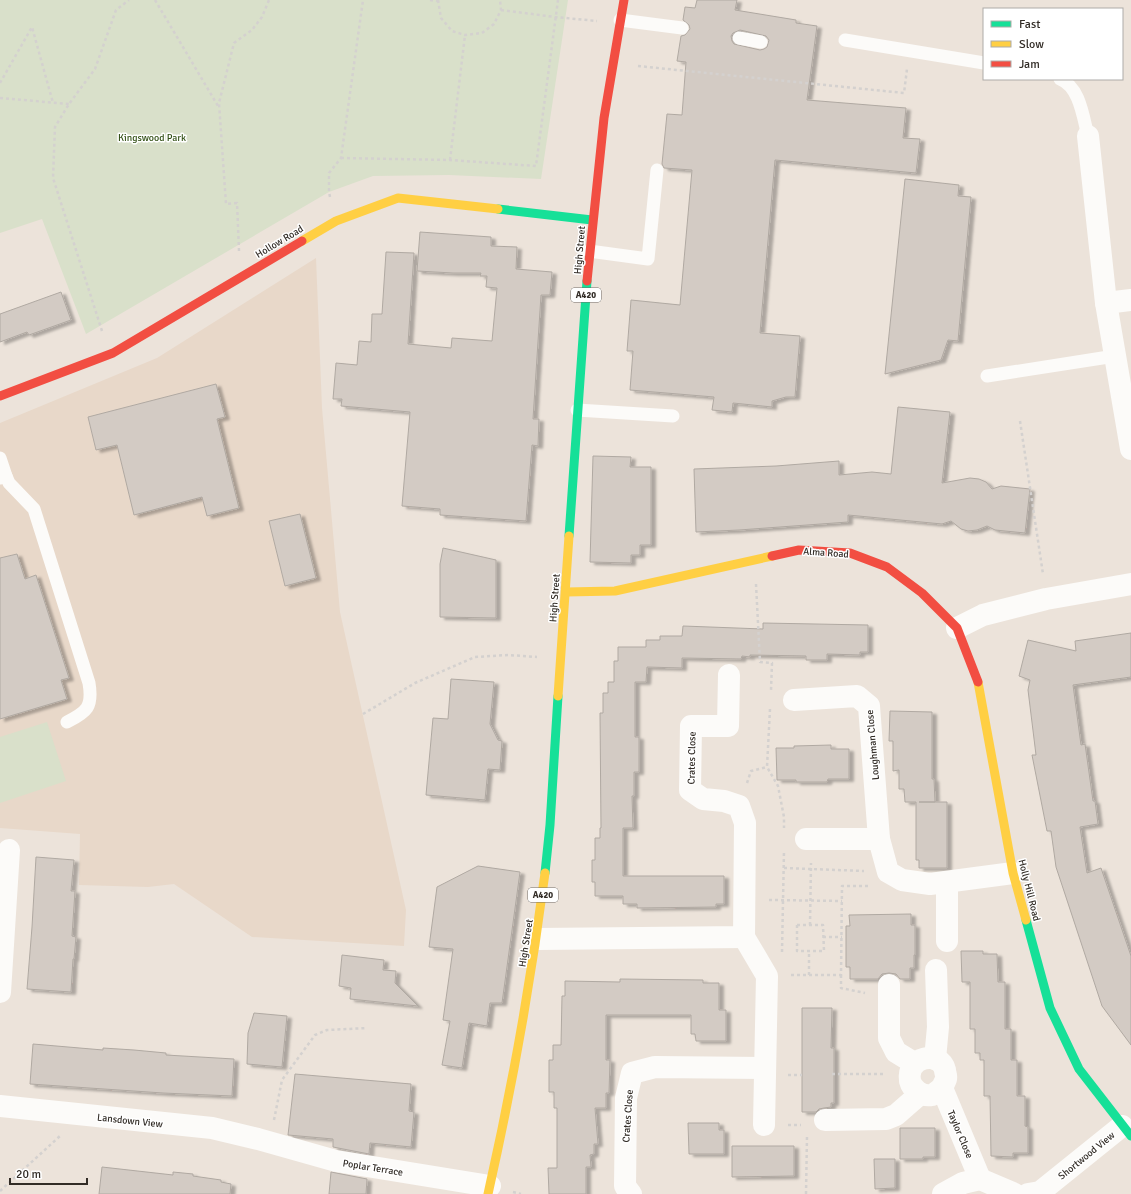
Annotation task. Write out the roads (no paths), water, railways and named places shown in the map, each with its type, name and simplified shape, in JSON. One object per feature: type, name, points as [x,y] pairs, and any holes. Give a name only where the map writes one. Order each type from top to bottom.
[{"type":"street","name":"High Street","points":[[489,1190],[516,1058],[537,939],[550,826],[562,659],[576,410],[589,252],[604,118],[624,0]]},
{"type":"street","points":[[1088,136],[1106,304],[1131,449]]},
{"type":"street","name":"Hollow Road","points":[[0,396],[113,353],[336,221],[398,198],[592,220]]},
{"type":"street","points":[[1106,304],[1131,300]]},
{"type":"street","name":"Alma Road","points":[[566,592],[615,591],[799,550],[850,553],[886,567],[922,593],[957,628]]},
{"type":"street","points":[[957,628],[983,615],[1046,599],[1131,584]]},
{"type":"street","name":"Holly Hill Road","points":[[957,628],[978,682],[1014,873],[1050,1008],[1080,1070],[1126,1131]]},
{"type":"street","name":"Crates Close","points":[[729,675],[728,726],[691,726],[690,790],[704,800],[724,801],[739,806],[745,823],[744,937]]},
{"type":"street","name":"Loughman Close","points":[[794,700],[856,696],[869,706],[879,839],[888,872],[902,880],[930,884],[947,882]]},
{"type":"street","points":[[806,839],[879,839]]},
{"type":"street","points":[[0,992],[9,850]]},
{"type":"street","points":[[947,941],[947,882],[1014,873]]},
{"type":"street","points":[[537,939],[744,937],[767,976],[764,1125]]},
{"type":"street","points":[[935,1059],[938,1027],[936,970]]},
{"type":"street","points":[[889,991],[889,1038],[896,1052],[912,1069]]},
{"type":"street","points":[[925,1058],[935,1059],[944,1067],[947,1078],[942,1088],[932,1095],[920,1094],[911,1086],[912,1069],[925,1058]]},
{"type":"street","name":"Crates Close","points":[[631,1194],[625,1186],[626,1098],[632,1073],[655,1067],[764,1068]]},
{"type":"street","name":"Taylor Close","points":[[942,1088],[980,1179]]},
{"type":"street","points":[[816,1122],[886,1119],[896,1115],[920,1094]]},
{"type":"street","name":"Lansdown View","points":[[0,1106],[212,1128],[265,1141]]},
{"type":"street","name":"Shortwood View","points":[[1028,1194],[1040,1192],[1126,1131]]},
{"type":"street","name":"Poplar Terrace","points":[[265,1141],[336,1161],[489,1190]]},
{"type":"street","points":[[943,1194],[963,1183],[980,1179],[1015,1194]]},
{"type":"lane","points":[[620,22],[682,28]]},
{"type":"lane","points":[[739,38],[761,42]]},
{"type":"lane","points":[[845,40],[983,63]]},
{"type":"lane","points":[[1062,80],[1077,96],[1088,136]]},
{"type":"lane","points":[[589,252],[648,259],[657,170]]},
{"type":"lane","points":[[987,376],[1115,356]]},
{"type":"lane","points":[[576,410],[673,416]]},
{"type":"lane","points":[[0,458],[3,477],[34,509],[89,683],[91,696],[88,706],[80,716],[67,722]]},
{"type":"park label","name":"Kingswood Park","points":[[152,137]]}]
